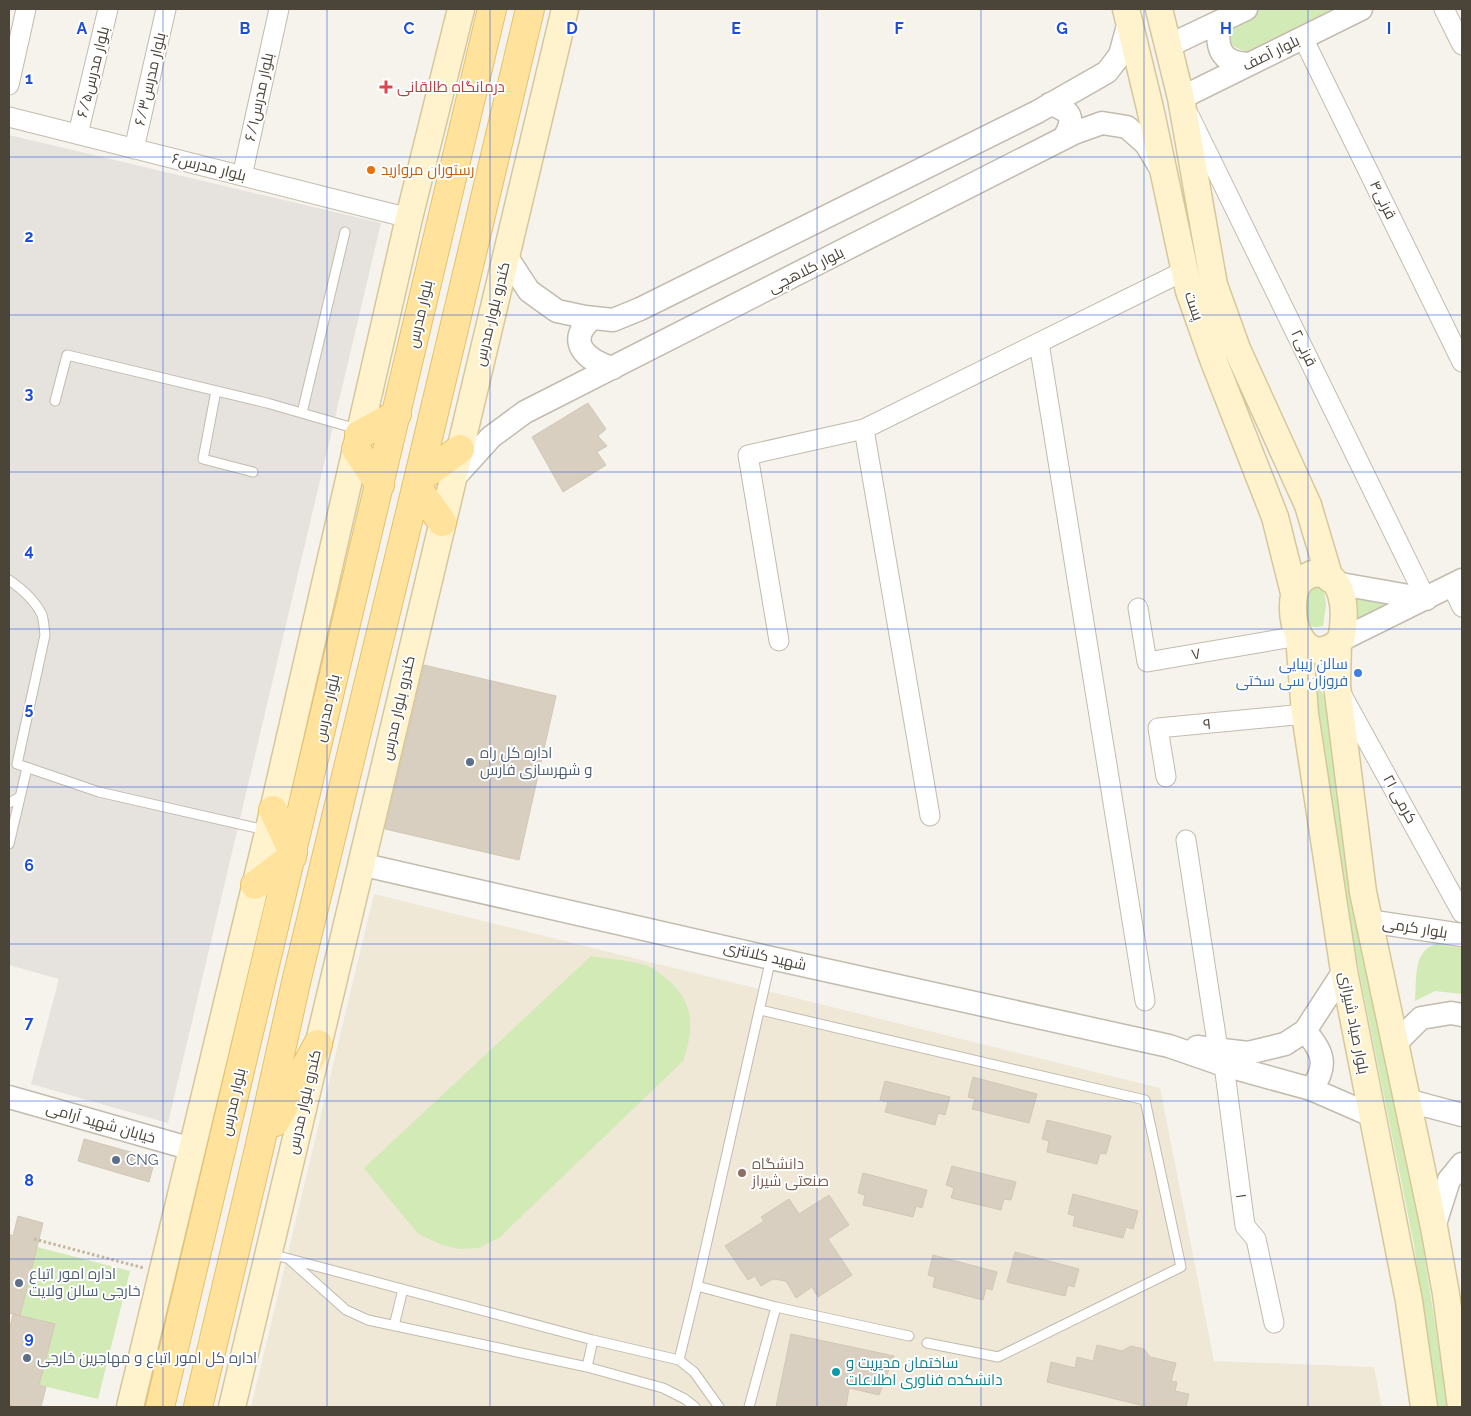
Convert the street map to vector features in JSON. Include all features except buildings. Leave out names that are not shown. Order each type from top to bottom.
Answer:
[{"type":"main road","points":[[130,1407],[255,885],[409,218],[461,9]]},
{"type":"main road","name":"بلوار مدرس","points":[[160,1407],[492,9]]},
{"type":"main road","points":[[198,1407],[260,1149],[297,978],[418,483],[530,9]]},
{"type":"main road","name":"کندرو بلوار مدرس","points":[[232,1407],[278,1256],[318,1044],[566,9]]},
{"type":"main road","name":"پست","points":[[1159,9],[1181,98],[1214,285],[1237,349],[1308,506],[1332,581]]},
{"type":"main road","name":"پست","points":[[1127,16],[1189,291],[1213,360],[1275,517],[1294,593]]},
{"type":"main road","points":[[458,152],[494,159]]},
{"type":"main road","points":[[358,438],[396,414]]},
{"type":"main road","points":[[358,438],[380,485]]},
{"type":"main road","points":[[418,483],[460,450]]},
{"type":"main road","points":[[418,483],[442,522]]},
{"type":"main road","points":[[1275,517],[1283,530],[1293,533],[1301,528],[1308,506]]},
{"type":"main road","points":[[1339,641],[1331,648],[1319,652],[1307,647],[1299,636],[1293,607],[1294,593],[1300,581],[1312,574],[1324,574],[1332,581],[1344,601],[1344,614],[1339,641],[1337,685],[1363,892],[1434,1226],[1462,1407]]},
{"type":"main road","name":"بلوار صیاد شیرازی","points":[[1299,636],[1304,702],[1344,971],[1409,1301],[1424,1407]]},
{"type":"main road","points":[[1304,702],[1308,681],[1317,677],[1327,679],[1337,685]]},
{"type":"main road","points":[[255,885],[292,855],[270,820]]},
{"type":"main road","points":[[260,1149],[318,1044]]},
{"type":"street","points":[[9,85],[13,50],[26,9]]},
{"type":"street","name":"بلوار مدرس۶/۵","points":[[78,134],[108,9]]},
{"type":"street","name":"بلوار مدرس۶/۳","points":[[134,149],[166,9]]},
{"type":"street","points":[[1168,46],[1246,9]]},
{"type":"street","name":"بلوار آصف","points":[[1181,98],[1361,9]]},
{"type":"street","points":[[1444,9],[1462,45]]},
{"type":"street","name":"بلوار مدرس۶/۱","points":[[242,176],[277,14]]},
{"type":"street","points":[[506,256],[528,291],[557,311],[613,320],[640,309],[1050,104],[1106,72],[1120,55],[1127,16]]},
{"type":"street","points":[[1220,22],[1217,36],[1222,53],[1234,63],[1248,64]]},
{"type":"street","name":"قرنی۴","points":[[1303,38],[1462,362]]},
{"type":"street","name":"قرنی۲","points":[[1181,98],[1426,599]]},
{"type":"street","points":[[1050,104],[1065,110],[1071,118],[1071,126],[1064,138]]},
{"type":"street","name":"بلوار مدرس۶","points":[[9,117],[409,218]]},
{"type":"street","name":"بلوار کلاهچی","points":[[452,480],[491,436],[525,412],[1064,138],[1102,123],[1127,127],[1146,144],[1163,172]]},
{"type":"street","points":[[779,641],[748,455],[864,429],[1184,272]]},
{"type":"street","points":[[593,318],[584,325],[579,335],[581,347],[600,365],[613,368]]},
{"type":"street","points":[[1039,343],[1145,1001]]},
{"type":"street","points":[[864,429],[930,816]]},
{"type":"street","points":[[1332,581],[1426,599]]},
{"type":"street","points":[[1339,641],[1457,583],[1462,607]]},
{"type":"street","name":"۷","points":[[1138,608],[1147,662],[1299,636]]},
{"type":"street","name":"کرمی ۲۱","points":[[1337,685],[1462,913]]},
{"type":"street","name":"۹","points":[[1166,777],[1158,728],[1304,702]]},
{"type":"street","name":"۱","points":[[1186,840],[1221,1057],[1245,1226],[1256,1239],[1274,1323]]},
{"type":"street","name":"شهید کلانتری","points":[[360,864],[771,958],[1221,1057]]},
{"type":"street","name":"بلوار کرمی","points":[[1368,921],[1462,935]]},
{"type":"street","points":[[1221,1057],[1248,1053],[1284,1044],[1305,1031],[1344,971]]},
{"type":"street","points":[[1394,1045],[1421,1018],[1451,1014],[1462,1015]]},
{"type":"street","points":[[1305,1031],[1316,1043],[1323,1059],[1320,1077],[1311,1089]]},
{"type":"street","points":[[1221,1057],[1311,1089],[1373,1116]]},
{"type":"street","name":"خیابان شهید آرامی","points":[[9,1097],[192,1148]]},
{"type":"street","points":[[1406,1100],[1462,1114]]},
{"type":"street","points":[[1434,1226],[1449,1180],[1462,1164]]},
{"type":"lane","points":[[302,413],[345,232]]},
{"type":"lane","points":[[55,401],[67,355],[302,413],[358,438]]},
{"type":"lane","points":[[216,391],[203,459],[253,472]]},
{"type":"lane","points":[[9,580],[32,600],[43,616],[45,635],[17,764],[99,792],[270,820]]},
{"type":"lane","points":[[9,844],[27,768]]},
{"type":"lane","points":[[9,803],[20,797]]},
{"type":"lane","points":[[679,1360],[771,958]]},
{"type":"lane","points":[[760,1010],[1145,1100],[1180,1267],[998,1357],[927,1343]]},
{"type":"lane","points":[[278,1256],[593,1340],[679,1360],[694,1372],[719,1407]]},
{"type":"lane","points":[[278,1256],[346,1310],[368,1320],[587,1367],[663,1388],[685,1399],[695,1407]]},
{"type":"lane","points":[[697,1286],[776,1307],[909,1336]]},
{"type":"lane","points":[[394,1326],[404,1289]]},
{"type":"lane","points":[[750,1407],[776,1307]]},
{"type":"lane","points":[[587,1367],[593,1340]]},
{"type":"path","points":[[34,1239],[132,1265]]},
{"type":"shaded area","points":[[9,135],[381,223],[168,1123],[31,1084],[59,979],[9,965]]},
{"type":"shaded area","name":"دانشگاه صنعتی شیراز","points":[[374,894],[1160,1088],[1214,1361],[1374,1367],[1382,1407],[251,1407]]},
{"type":"green space","points":[[1260,9],[1340,9],[1250,54],[1233,46],[1227,37],[1231,24]]},
{"type":"green space","points":[[1305,582],[1324,587],[1326,606],[1323,626],[1314,627],[1306,624]]},
{"type":"green space","points":[[1352,595],[1410,603],[1352,623]]},
{"type":"green space","points":[[1317,683],[1324,696],[1353,886],[1412,1176],[1448,1407],[1437,1407],[1414,1245],[1325,801],[1309,684]]},
{"type":"green space","points":[[1437,944],[1462,948],[1462,994],[1435,991],[1415,1001],[1416,975],[1420,959],[1423,952]]},
{"type":"green space","points":[[591,956],[645,965],[660,973],[677,989],[688,1008],[690,1018],[689,1038],[683,1061],[499,1238],[478,1248],[460,1249],[442,1245],[418,1234],[364,1168]]},
{"type":"green space","points":[[37,1247],[130,1271],[98,1399],[39,1385],[55,1325],[20,1316]]},
{"type":"place","name":"درمانگاه طالقانی","points":[[386,87]]},
{"type":"place","name":"رستوران مروارید","points":[[371,170]]},
{"type":"place","name":"سالن زیبایی فروزان سی سختی","points":[[1358,673]]},
{"type":"place","name":"اداره کل راه و شهرسازی فارس","points":[[470,762]]},
{"type":"place","name":"CNG","points":[[116,1160]]},
{"type":"place","name":"دانشگاه صنعتی شیراز","points":[[742,1173]]},
{"type":"place","name":"اداره امور اتباع خارجی سالن ولایت","points":[[19,1283]]},
{"type":"place","name":"اداره کل امور اتباع و مهاجرین خارجی","points":[[27,1358]]},
{"type":"place","name":"ساختمان مدیریت و دانشکده فناوری اطلاعات","points":[[836,1372]]}]
